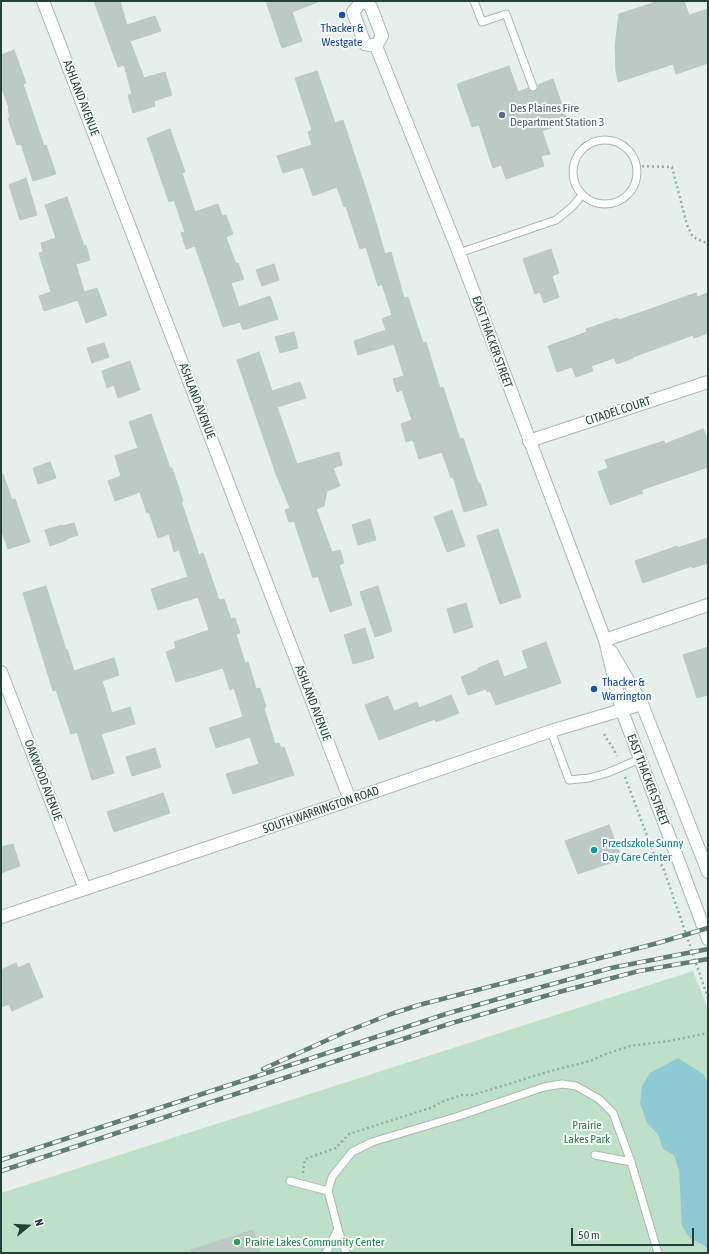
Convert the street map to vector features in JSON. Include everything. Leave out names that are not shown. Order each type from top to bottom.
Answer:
[{"type":"street","name":"ASHLAND AVENUE","points":[[43,1],[350,800]]},
{"type":"street","points":[[363,1],[371,7],[382,36],[376,46],[365,44],[353,12],[363,1]]},
{"type":"street","name":"EAST THACKER STREET","points":[[376,46],[459,253],[528,441],[605,640],[622,710],[708,939]]},
{"type":"street","name":"CITADEL COURT","points":[[528,441],[708,382]]},
{"type":"street","points":[[605,640],[708,605]]},
{"type":"street","name":"EAST THACKER STREET","points":[[605,640],[642,704],[708,872]]},
{"type":"street","name":"OAKWOOD AVENUE","points":[[1,672],[85,889]]},
{"type":"street","name":"SOUTH WARRINGTON ROAD","points":[[1,917],[551,731],[642,704]]},
{"type":"lane","points":[[474,1],[482,22],[506,14],[533,88]]},
{"type":"lane","points":[[606,140],[617,142],[626,148],[633,156],[636,166],[637,177],[634,186],[628,194],[620,200],[610,204],[600,204],[591,201],[582,195],[576,186],[573,175],[574,164],[578,155],[586,146],[595,142],[606,140]]},
{"type":"lane","points":[[459,253],[556,220],[572,207],[582,195]]},
{"type":"lane","points":[[551,731],[569,780],[589,778],[607,773],[640,759]]},
{"type":"lane","points":[[346,1253],[328,1191],[332,1176],[352,1152],[372,1142],[459,1116],[544,1087],[562,1084],[576,1086],[599,1099],[613,1113],[631,1162],[658,1253]]},
{"type":"lane","points":[[596,1155],[631,1162]]},
{"type":"lane","points":[[290,1181],[328,1191]]},
{"type":"lane","points":[[326,1253],[338,1229]]},
{"type":"path","points":[[636,166],[672,167],[687,226],[693,236],[708,243]]},
{"type":"path","points":[[604,734],[614,748],[655,857],[663,867],[708,998]]},
{"type":"path","points":[[547,1072],[590,1061],[630,1046],[670,1042],[708,1033]]},
{"type":"green space","name":"Prairie Lakes Park","points":[[693,971],[708,1009],[708,1253],[1,1253],[1,1193]]},
{"type":"water","points":[[678,1058],[703,1074],[708,1082],[708,1250],[705,1246],[690,1238],[682,1226],[679,1171],[674,1155],[663,1149],[658,1134],[647,1123],[640,1103],[642,1086],[650,1073]]},
{"type":"building","points":[[94,1],[120,1],[127,25],[155,16],[161,31],[130,41],[144,78],[165,72],[172,95],[154,101],[155,106],[133,113],[128,95],[132,94],[124,65],[118,67]]},
{"type":"building","points":[[266,1],[318,1],[292,12],[302,41],[282,48]]},
{"type":"building","points":[[659,1],[684,1],[689,15],[708,9],[708,63],[676,74],[673,64],[618,82],[615,46],[619,14]]},
{"type":"building","points":[[14,50],[26,83],[23,84],[44,146],[46,145],[56,174],[33,181],[21,144],[17,145],[8,118],[10,118],[9,108],[1,86],[1,55]]},
{"type":"building","name":"Des Plaines Fire Department Station 3","points":[[509,66],[518,92],[528,88],[530,91],[534,92],[538,88],[538,85],[553,79],[568,122],[542,131],[550,154],[541,156],[544,166],[506,179],[501,165],[493,168],[479,125],[472,127],[457,84]]},
{"type":"building","points":[[317,71],[335,123],[343,120],[385,254],[391,252],[404,298],[408,297],[423,343],[426,342],[440,388],[443,387],[460,439],[463,438],[487,505],[464,512],[453,477],[451,478],[442,452],[419,459],[413,440],[406,442],[401,424],[412,420],[402,390],[397,392],[393,379],[404,376],[394,344],[358,355],[354,341],[386,330],[382,319],[392,315],[382,284],[378,286],[366,247],[360,249],[346,206],[344,207],[337,187],[313,196],[303,167],[283,173],[277,156],[312,145],[308,132],[312,130],[295,78]]},
{"type":"building","points":[[170,129],[185,172],[182,173],[195,212],[218,204],[222,216],[226,215],[233,234],[226,237],[236,264],[238,263],[244,279],[231,283],[239,307],[270,296],[278,319],[243,330],[240,322],[223,327],[195,246],[186,249],[181,233],[185,232],[174,200],[169,202],[147,138]]},
{"type":"building","points":[[26,178],[37,215],[20,220],[9,185]]},
{"type":"building","points":[[67,197],[84,246],[86,245],[90,260],[76,264],[84,292],[97,288],[107,315],[86,323],[78,300],[44,311],[39,296],[51,292],[39,253],[43,252],[41,243],[56,238],[45,205]]},
{"type":"building","points":[[551,249],[559,273],[552,276],[559,297],[544,303],[540,292],[535,294],[523,259]]},
{"type":"building","points":[[274,264],[279,280],[262,286],[256,270]]},
{"type":"building","points":[[696,293],[697,297],[708,293],[708,333],[694,338],[693,335],[617,364],[614,358],[591,366],[593,371],[576,377],[572,367],[557,372],[548,346],[587,332],[586,329],[618,318],[619,320]]},
{"type":"building","points":[[294,332],[298,348],[280,353],[275,337]]},
{"type":"building","points":[[104,343],[109,357],[92,363],[87,348]]},
{"type":"building","points":[[259,352],[272,391],[300,382],[306,398],[277,407],[297,464],[339,452],[342,465],[333,468],[340,486],[327,491],[324,506],[316,509],[332,552],[340,550],[344,563],[339,565],[352,605],[330,612],[318,576],[313,578],[294,521],[289,522],[285,510],[290,508],[276,474],[237,360]]},
{"type":"building","points":[[130,361],[140,390],[118,398],[114,385],[107,388],[102,371]]},
{"type":"building","points":[[151,414],[170,468],[172,468],[199,555],[203,553],[219,600],[224,599],[231,619],[235,618],[240,633],[236,634],[245,663],[248,662],[256,689],[260,688],[266,707],[264,708],[275,744],[279,743],[281,748],[284,747],[294,775],[233,794],[226,774],[259,764],[250,737],[216,748],[209,728],[243,717],[234,688],[230,690],[223,668],[176,682],[166,652],[176,648],[174,642],[209,630],[198,597],[158,610],[151,589],[188,577],[179,550],[174,552],[169,534],[158,538],[140,492],[115,501],[108,481],[121,476],[115,456],[138,448],[129,422]]},
{"type":"building","points":[[703,429],[708,440],[708,467],[641,490],[643,493],[610,505],[598,472],[608,468],[605,460],[664,441],[665,444]]},
{"type":"building","points":[[50,462],[56,478],[38,484],[33,468]]},
{"type":"building","points":[[1,474],[3,474],[12,500],[15,499],[30,542],[8,549],[1,529]]},
{"type":"building","points":[[452,510],[465,546],[447,552],[434,517]]},
{"type":"building","points":[[370,519],[376,540],[358,545],[352,525]]},
{"type":"building","points":[[74,523],[78,535],[50,546],[45,530]]},
{"type":"building","points":[[498,529],[521,597],[500,604],[477,536]]},
{"type":"building","points":[[708,538],[708,563],[692,568],[692,566],[643,583],[635,561],[677,546],[677,548]]},
{"type":"building","points":[[46,586],[74,671],[114,658],[119,675],[102,681],[112,713],[130,707],[135,724],[101,734],[114,773],[92,780],[77,732],[71,734],[56,690],[53,691],[23,593]]},
{"type":"building","points":[[378,586],[392,631],[375,637],[360,592]]},
{"type":"building","points":[[466,603],[473,627],[454,633],[447,609]]},
{"type":"building","points":[[365,628],[374,658],[353,664],[344,635]]},
{"type":"building","points":[[546,642],[561,683],[496,705],[490,691],[487,692],[486,689],[468,695],[461,677],[498,660],[504,677],[528,668],[522,651]]},
{"type":"building","points":[[708,647],[708,695],[697,698],[683,655]]},
{"type":"building","points":[[451,695],[459,713],[436,722],[435,719],[379,740],[365,705],[388,696],[394,711],[417,702],[419,708]]},
{"type":"building","points":[[155,748],[161,767],[132,776],[126,757]]},
{"type":"building","points":[[163,793],[170,813],[114,832],[107,812]]},
{"type":"building","name":"Przedszkole Sunny Day Care Center","points":[[609,825],[622,859],[578,874],[565,841]]},
{"type":"building","points":[[13,844],[20,866],[1,873],[1,847]]},
{"type":"building","points":[[16,963],[18,968],[29,963],[43,997],[12,1011],[9,1004],[1,1007],[1,970]]},
{"type":"building","name":"Prairie Lakes Community Center","points":[[253,1230],[260,1253],[192,1253],[191,1250]]},
{"type":"railway","points":[[263,1069],[343,1033],[391,1014],[419,1005],[658,943],[708,928]]},
{"type":"railway","points":[[1,1160],[449,1013],[611,968],[708,949]]},
{"type":"railway","points":[[1,1171],[452,1023],[559,992],[639,971],[708,959]]},
{"type":"place","name":"Thacker & Westgate","points":[[342,15]]},
{"type":"place","name":"Des Plaines Fire Department Station 3","points":[[502,115]]},
{"type":"place","name":"Thacker & Warrington","points":[[594,689]]},
{"type":"place","name":"Przedszkole Sunny Day Care Center","points":[[594,850]]},
{"type":"place","name":"Prairie Lakes Community Center","points":[[237,1242]]}]
